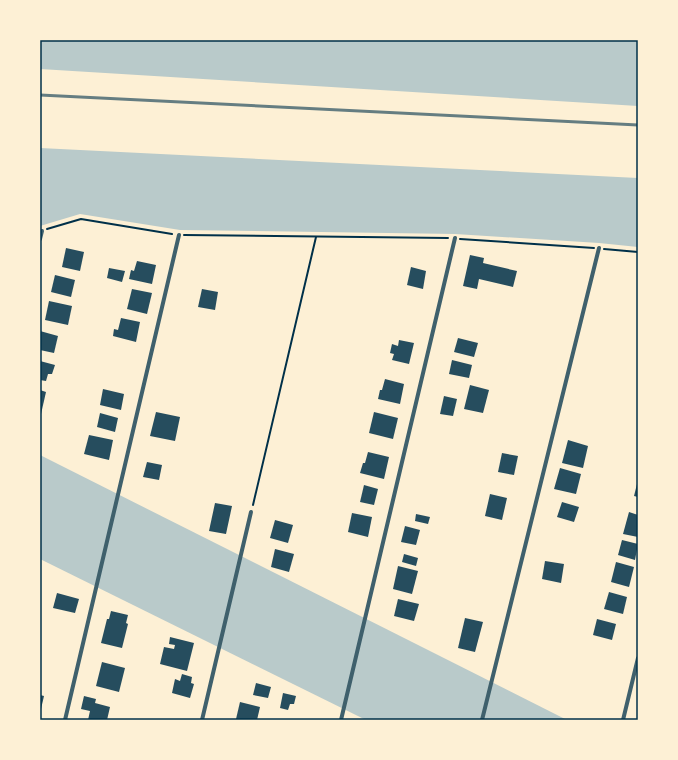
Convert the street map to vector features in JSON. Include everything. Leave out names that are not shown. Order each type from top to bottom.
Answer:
[{"type":"street","points":[[40,239],[42,231]]},
{"type":"street","points":[[65,720],[179,235]]},
{"type":"street","points":[[341,720],[455,238]]},
{"type":"street","points":[[482,720],[599,248]]},
{"type":"street","points":[[202,720],[251,512]]},
{"type":"street","points":[[623,720],[638,658]]},
{"type":"path","points":[[42,231],[81,219],[179,235],[455,238],[638,252]]},
{"type":"path","points":[[251,512],[316,236]]},
{"type":"shaded area","points":[[40,40],[638,40],[638,106],[40,69]]},
{"type":"shaded area","points":[[40,148],[638,178],[638,247],[599,243],[455,234],[180,230],[80,214],[40,226]]},
{"type":"shaded area","points":[[40,455],[567,720],[366,720],[40,559]]},
{"type":"building","points":[[66,248],[84,252],[80,271],[62,267]]},
{"type":"building","points":[[470,255],[484,258],[483,263],[517,271],[513,287],[479,279],[477,289],[463,286]]},
{"type":"building","points":[[137,261],[156,265],[152,284],[129,279],[131,270],[134,271]]},
{"type":"building","points":[[411,267],[426,271],[423,289],[407,285]]},
{"type":"building","points":[[109,268],[125,271],[122,282],[107,278]]},
{"type":"building","points":[[55,275],[75,280],[71,297],[51,292]]},
{"type":"building","points":[[132,289],[152,293],[147,314],[127,309]]},
{"type":"building","points":[[202,289],[218,292],[215,310],[198,307]]},
{"type":"building","points":[[49,301],[72,306],[68,325],[45,320]]},
{"type":"building","points":[[121,318],[140,322],[136,342],[113,336],[114,329],[118,330]]},
{"type":"building","points":[[40,331],[58,336],[54,353],[40,350]]},
{"type":"building","points":[[458,338],[478,343],[474,357],[454,352]]},
{"type":"building","points":[[399,340],[414,343],[409,364],[392,360],[394,354],[390,353],[392,344],[398,346]]},
{"type":"building","points":[[452,360],[472,365],[469,378],[449,374]]},
{"type":"building","points":[[40,361],[55,365],[52,374],[48,374],[46,381],[40,380]]},
{"type":"building","points":[[385,379],[404,384],[400,404],[378,399]]},
{"type":"building","points":[[470,385],[489,390],[483,413],[464,409]]},
{"type":"building","points":[[103,389],[124,394],[121,410],[100,405]]},
{"type":"building","points":[[40,390],[46,392],[41,414],[40,414]]},
{"type":"building","points":[[444,396],[457,399],[453,416],[440,414]]},
{"type":"building","points":[[156,412],[180,417],[175,441],[150,436]]},
{"type":"building","points":[[374,412],[398,418],[393,439],[369,433]]},
{"type":"building","points":[[100,413],[118,418],[115,432],[97,427]]},
{"type":"building","points":[[89,435],[113,440],[109,460],[84,454]]},
{"type":"building","points":[[568,440],[588,446],[583,468],[562,463]]},
{"type":"building","points":[[368,452],[389,457],[384,479],[360,473]]},
{"type":"building","points":[[502,453],[518,456],[514,475],[498,472]]},
{"type":"building","points":[[147,462],[162,465],[159,480],[143,477]]},
{"type":"building","points":[[560,468],[581,474],[576,494],[554,489]]},
{"type":"building","points":[[638,484],[638,497],[634,496]]},
{"type":"building","points":[[364,485],[378,489],[374,505],[360,502]]},
{"type":"building","points":[[490,494],[507,498],[502,520],[485,516]]},
{"type":"building","points":[[562,502],[579,507],[574,522],[557,517]]},
{"type":"building","points":[[215,503],[232,506],[226,534],[209,531]]},
{"type":"building","points":[[629,512],[638,515],[638,537],[623,534]]},
{"type":"building","points":[[352,513],[372,517],[368,537],[348,532]]},
{"type":"building","points":[[416,514],[430,517],[428,524],[415,521]]},
{"type":"building","points":[[275,520],[293,525],[288,543],[270,538]]},
{"type":"building","points":[[405,526],[420,530],[416,545],[401,542]]},
{"type":"building","points":[[622,540],[638,544],[635,560],[618,555]]},
{"type":"building","points":[[275,549],[294,554],[289,572],[271,567]]},
{"type":"building","points":[[404,554],[418,558],[416,566],[402,562]]},
{"type":"building","points":[[545,561],[564,564],[561,583],[542,579]]},
{"type":"building","points":[[616,562],[634,567],[629,587],[611,582]]},
{"type":"building","points":[[398,566],[418,571],[412,594],[393,589]]},
{"type":"building","points":[[609,592],[627,597],[623,614],[604,609]]},
{"type":"building","points":[[57,593],[79,599],[75,613],[53,608]]},
{"type":"building","points":[[398,599],[419,604],[414,621],[394,616]]},
{"type":"building","points":[[111,611],[128,615],[126,623],[128,624],[122,648],[101,643],[107,619],[109,619]]},
{"type":"building","points":[[465,618],[483,622],[475,652],[458,648]]},
{"type":"building","points":[[597,619],[616,624],[612,640],[593,635]]},
{"type":"building","points":[[170,637],[194,643],[187,671],[160,664],[164,647],[174,649],[175,645],[169,644]]},
{"type":"building","points":[[102,662],[125,668],[119,692],[96,686]]},
{"type":"building","points":[[182,674],[192,677],[191,683],[194,684],[190,698],[172,693],[175,679],[180,681]]},
{"type":"building","points":[[256,683],[271,687],[268,698],[253,695]]},
{"type":"building","points":[[283,693],[296,696],[294,704],[290,704],[288,710],[280,708]]},
{"type":"building","points":[[40,695],[44,696],[41,709],[40,709]]},
{"type":"building","points":[[84,696],[96,699],[95,703],[110,707],[107,720],[88,720],[90,711],[81,709]]},
{"type":"building","points":[[240,702],[260,707],[257,720],[236,719]]},
{"type":"railway","points":[[40,95],[638,125]]}]
